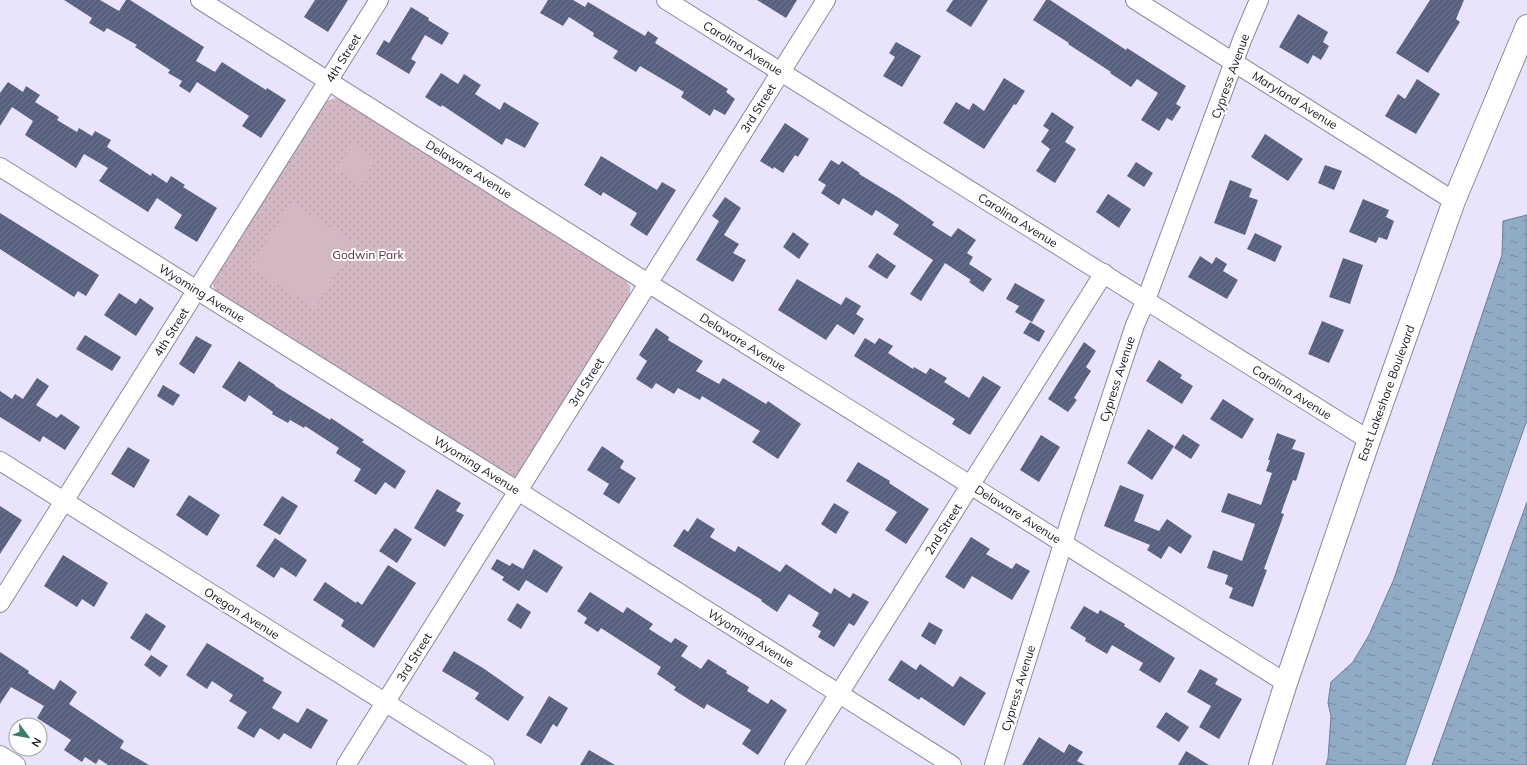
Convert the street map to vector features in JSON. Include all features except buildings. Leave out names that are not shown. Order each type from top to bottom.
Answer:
[{"type":"street","name":"Delaware Avenue","points":[[200,0],[1286,683]]},
{"type":"street","name":"4th Street","points":[[0,603],[380,0]]},
{"type":"street","name":"Carolina Avenue","points":[[666,0],[1369,440]]},
{"type":"street","name":"3rd Street","points":[[346,765],[826,0]]},
{"type":"street","name":"Maryland Avenue","points":[[1135,0],[1454,201]]},
{"type":"street","name":"Cypress Avenue","points":[[994,765],[1063,543],[1135,325],[1146,300],[1234,62],[1259,0]]},
{"type":"street","name":"East Lakeshore Boulevard","points":[[1260,765],[1286,683],[1369,440],[1454,201],[1527,26]]},
{"type":"street","name":"Wyoming Avenue","points":[[0,166],[952,765]]},
{"type":"street","name":"2nd Street","points":[[794,765],[1104,273]]},
{"type":"street","name":"Oregon Avenue","points":[[0,461],[485,765]]},
{"type":"street","points":[[0,755],[16,765]]},
{"type":"green space","name":"Godwin Park","points":[[335,98],[342,100],[623,278],[630,286],[630,297],[519,477],[515,479],[217,295],[212,282],[324,102]]},
{"type":"green space","points":[[353,145],[376,160],[360,184],[336,169]]},
{"type":"green space","points":[[291,203],[355,242],[315,307],[250,268]]},
{"type":"water","points":[[1527,215],[1527,420],[1405,765],[1326,765],[1328,758],[1331,716],[1328,703],[1331,682],[1353,662],[1369,635],[1394,579],[1502,255],[1503,221]]},
{"type":"water","points":[[1527,502],[1527,765],[1432,765]]}]
